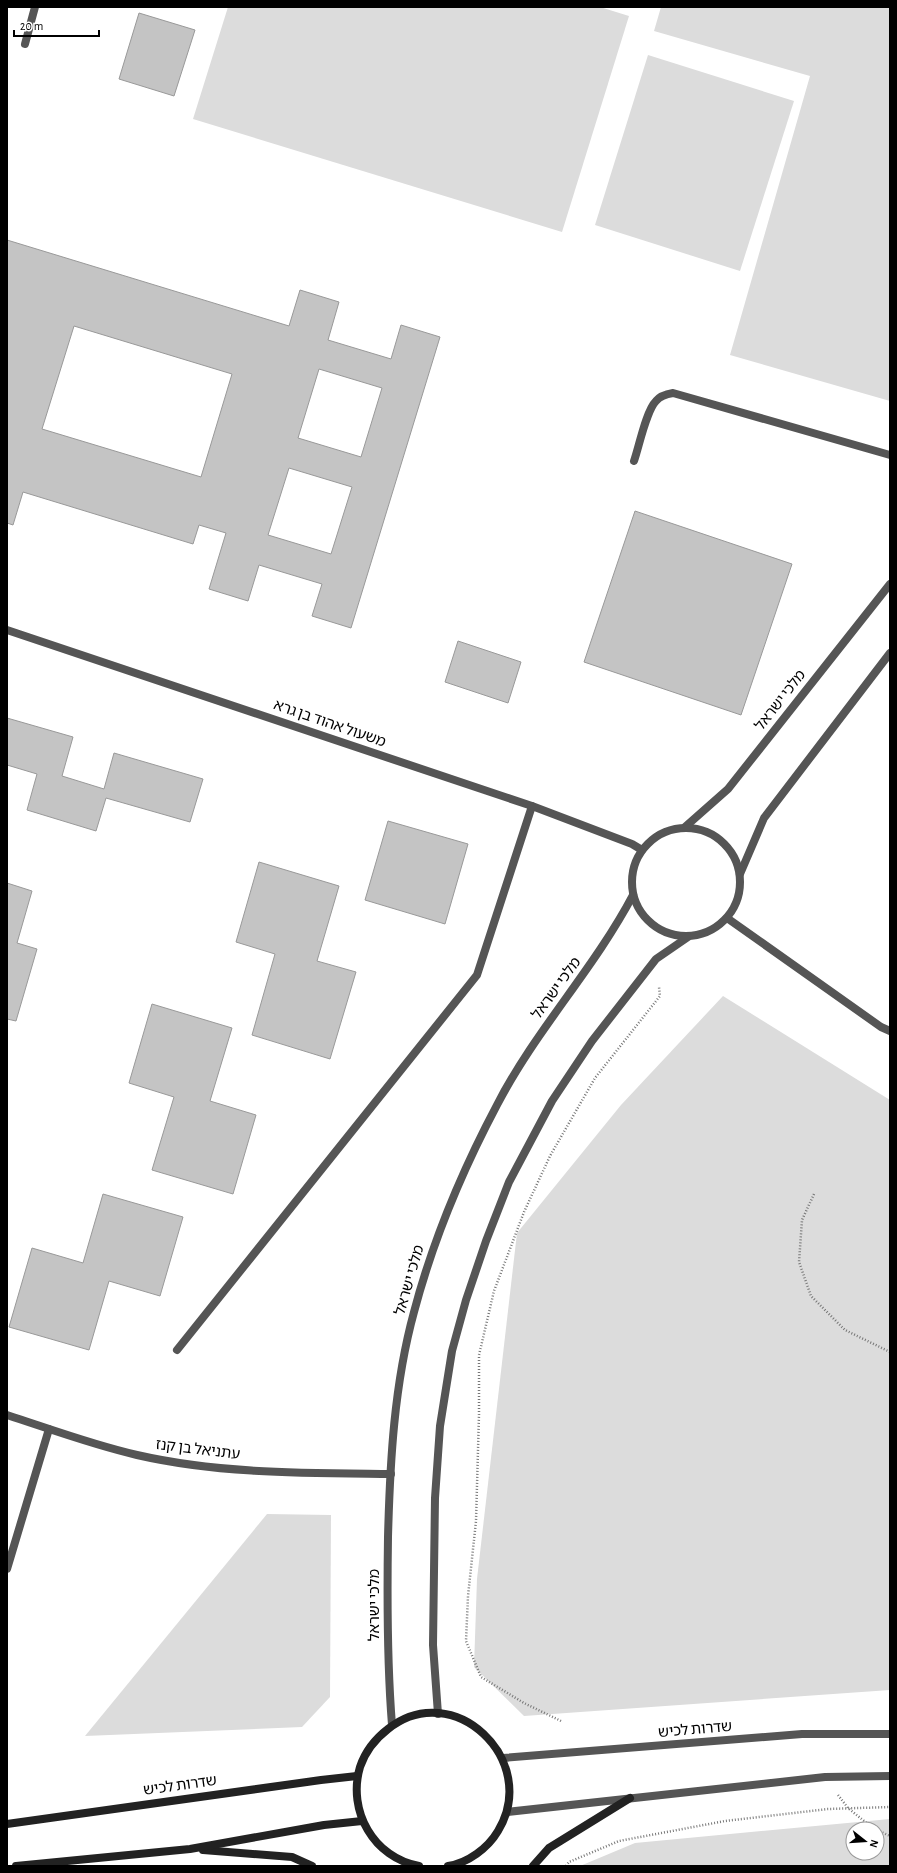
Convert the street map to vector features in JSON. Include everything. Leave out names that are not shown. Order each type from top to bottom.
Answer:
[{"type":"main road","points":[[414,1866],[387,1852],[369,1833],[362,1821],[356,1792],[357,1776],[362,1761],[370,1747],[380,1735],[392,1725],[414,1716],[438,1714],[452,1716],[477,1727],[487,1735],[503,1758],[509,1779],[509,1801],[507,1812],[502,1824],[491,1841],[464,1863],[448,1866]]},
{"type":"main road","name":"שדרות לכיש","points":[[7,1824],[275,1786],[357,1776]]},
{"type":"main road","points":[[533,1866],[549,1848],[630,1798]]},
{"type":"main road","points":[[16,1866],[190,1849],[324,1825],[362,1821]]},
{"type":"main road","points":[[190,1849],[292,1857],[312,1866]]},
{"type":"street","points":[[25,44],[35,7]]},
{"type":"street","points":[[634,461],[650,409],[656,401],[665,395],[673,393],[890,455]]},
{"type":"street","name":"מלכי ישראל","points":[[685,827],[728,789],[890,584]]},
{"type":"street","name":"משעול אהוד בן גרא","points":[[7,630],[532,806],[625,841],[642,850]]},
{"type":"street","points":[[740,874],[736,859],[727,846],[715,835],[700,829],[685,827],[669,830],[654,838],[642,850],[635,863],[631,879],[633,895],[640,912],[653,926],[670,934],[688,937],[702,934],[716,928],[727,918],[735,905],[738,895],[740,874],[764,818],[890,653]]},
{"type":"street","points":[[177,1350],[477,975],[532,806]]},
{"type":"street","name":"מלכי ישראל","points":[[392,1725],[388,1675],[387,1610],[393,1436],[401,1376],[414,1313],[434,1244],[464,1172],[498,1103],[537,1038],[618,925],[633,895]]},
{"type":"street","points":[[727,918],[881,1027],[890,1031]]},
{"type":"street","points":[[438,1714],[433,1645],[435,1498],[440,1426],[452,1351],[466,1300],[486,1241],[510,1182],[552,1101],[592,1041],[656,959],[688,937]]},
{"type":"street","name":"עתניאל בן קנז","points":[[7,1415],[77,1439],[138,1455],[206,1466],[288,1472],[391,1474]]},
{"type":"street","points":[[7,1569],[49,1429]]},
{"type":"street","name":"שדרות לכיש","points":[[503,1758],[802,1734],[890,1734]]},
{"type":"street","points":[[507,1812],[825,1777],[890,1776]]},
{"type":"path","points":[[561,1721],[524,1703],[481,1677],[466,1641],[468,1596],[476,1521],[479,1355],[494,1291],[524,1212],[550,1156],[595,1078],[660,996],[656,959]]},
{"type":"path","points":[[814,1194],[802,1220],[798,1262],[811,1296],[845,1330],[890,1352]]},
{"type":"path","points":[[825,1777],[848,1808],[865,1821]]},
{"type":"path","points":[[566,1866],[569,1862],[619,1841],[725,1821],[828,1808],[890,1807]]},
{"type":"shaded area","points":[[228,7],[600,7],[629,16],[562,232],[193,119]]},
{"type":"shaded area","points":[[661,7],[890,7],[890,401],[730,355],[810,76],[654,31]]},
{"type":"shaded area","points":[[648,55],[794,101],[740,271],[595,225]]},
{"type":"shaded area","points":[[723,996],[890,1100],[890,1690],[524,1716],[474,1667],[477,1579],[517,1233],[621,1105]]},
{"type":"shaded area","points":[[267,1514],[331,1515],[330,1697],[302,1727],[85,1736]]},
{"type":"shaded area","points":[[890,1819],[890,1866],[580,1866],[635,1843],[845,1823],[845,1861],[885,1861],[885,1821],[869,1821]]},
{"type":"building","points":[[139,13],[195,30],[174,96],[119,79]]},
{"type":"building","points":[[7,240],[289,326],[300,290],[339,302],[328,340],[391,359],[401,325],[440,337],[351,628],[312,616],[322,584],[259,565],[248,601],[209,589],[226,533],[199,525],[193,544],[23,492],[13,525],[7,523]],"holes":[[[74,326],[232,374],[201,477],[42,429]],[[319,369],[382,388],[361,457],[298,438]],[[289,468],[352,487],[331,554],[268,535]]]},
{"type":"building","points":[[635,511],[792,564],[741,715],[584,662]]},
{"type":"building","points":[[458,641],[521,662],[508,703],[445,682]]},
{"type":"building","points":[[7,718],[73,737],[62,776],[104,789],[114,753],[203,779],[190,822],[106,798],[96,831],[27,810],[37,774],[7,765]]},
{"type":"building","points":[[388,821],[468,844],[445,924],[365,900]]},
{"type":"building","points":[[259,862],[339,886],[317,961],[356,972],[330,1059],[252,1035],[275,954],[236,942]]},
{"type":"building","points":[[7,883],[32,891],[17,943],[37,949],[16,1021],[7,1019]]},
{"type":"building","points":[[152,1004],[232,1028],[210,1101],[256,1115],[233,1194],[152,1170],[174,1097],[129,1083]]},
{"type":"building","points":[[103,1194],[183,1217],[160,1296],[109,1281],[89,1350],[9,1327],[32,1248],[83,1263]]}]
